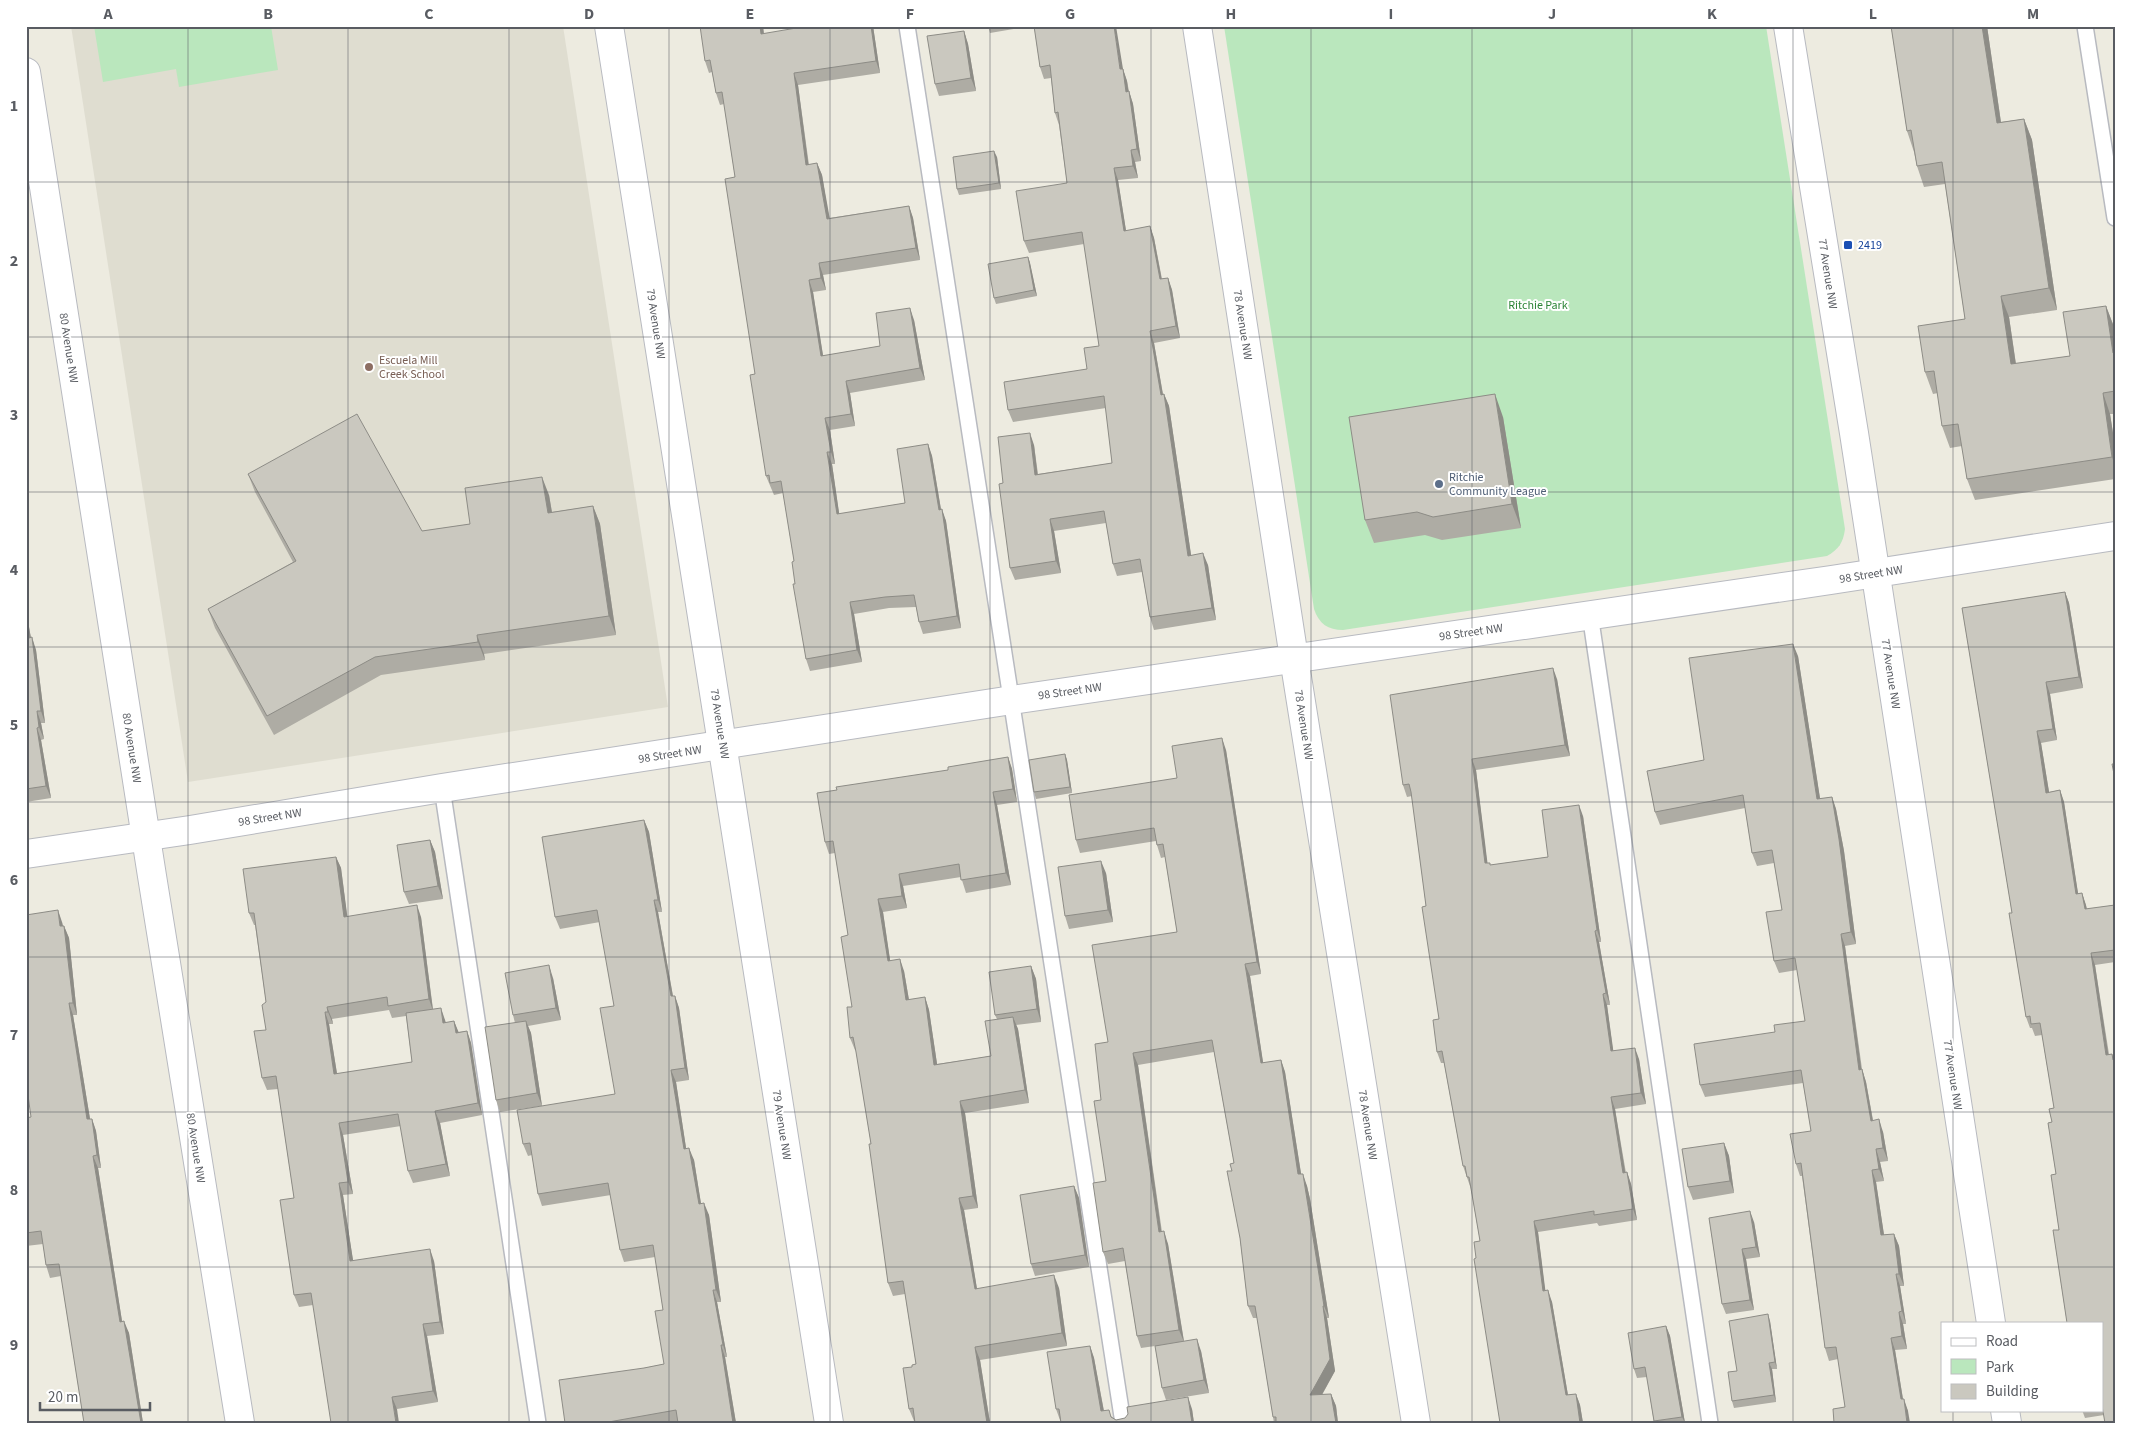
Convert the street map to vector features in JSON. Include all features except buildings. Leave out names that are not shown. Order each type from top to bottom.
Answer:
[{"type":"street","name":"79 Avenue NW","points":[[610,26],[829,1423]]},
{"type":"street","name":"78 Avenue NW","points":[[1197,26],[1294,658],[1416,1423]]},
{"type":"street","name":"77 Avenue NW","points":[[1788,26],[1991,1322]]},
{"type":"street","name":"80 Avenue NW","points":[[26,72],[240,1423]]},
{"type":"street","name":"98 Street NW","points":[[26,854],[146,837],[442,788],[1012,700],[2115,536]]},
{"type":"lane","points":[[907,26],[1123,1423]]},
{"type":"lane","points":[[2084,26],[2115,218]]},
{"type":"lane","points":[[1590,614],[1710,1423]]},
{"type":"lane","points":[[442,788],[538,1423]]},
{"type":"shaded area","name":"Escuela Mill Creek School","points":[[71,26],[563,26],[668,707],[188,782]]},
{"type":"green space","points":[[94,26],[271,26],[278,70],[179,87],[176,69],[103,82]]},
{"type":"green space","name":"Ritchie Park","points":[[1224,26],[1766,26],[1845,529],[1842,542],[1835,551],[1827,556],[1343,630],[1333,629],[1321,622],[1314,609]]},
{"type":"place","name":"2419","points":[[1848,245]]},
{"type":"place","name":"Escuela Mill Creek School","points":[[369,367]]},
{"type":"place","name":"Ritchie Community League","points":[[1439,484]]}]
